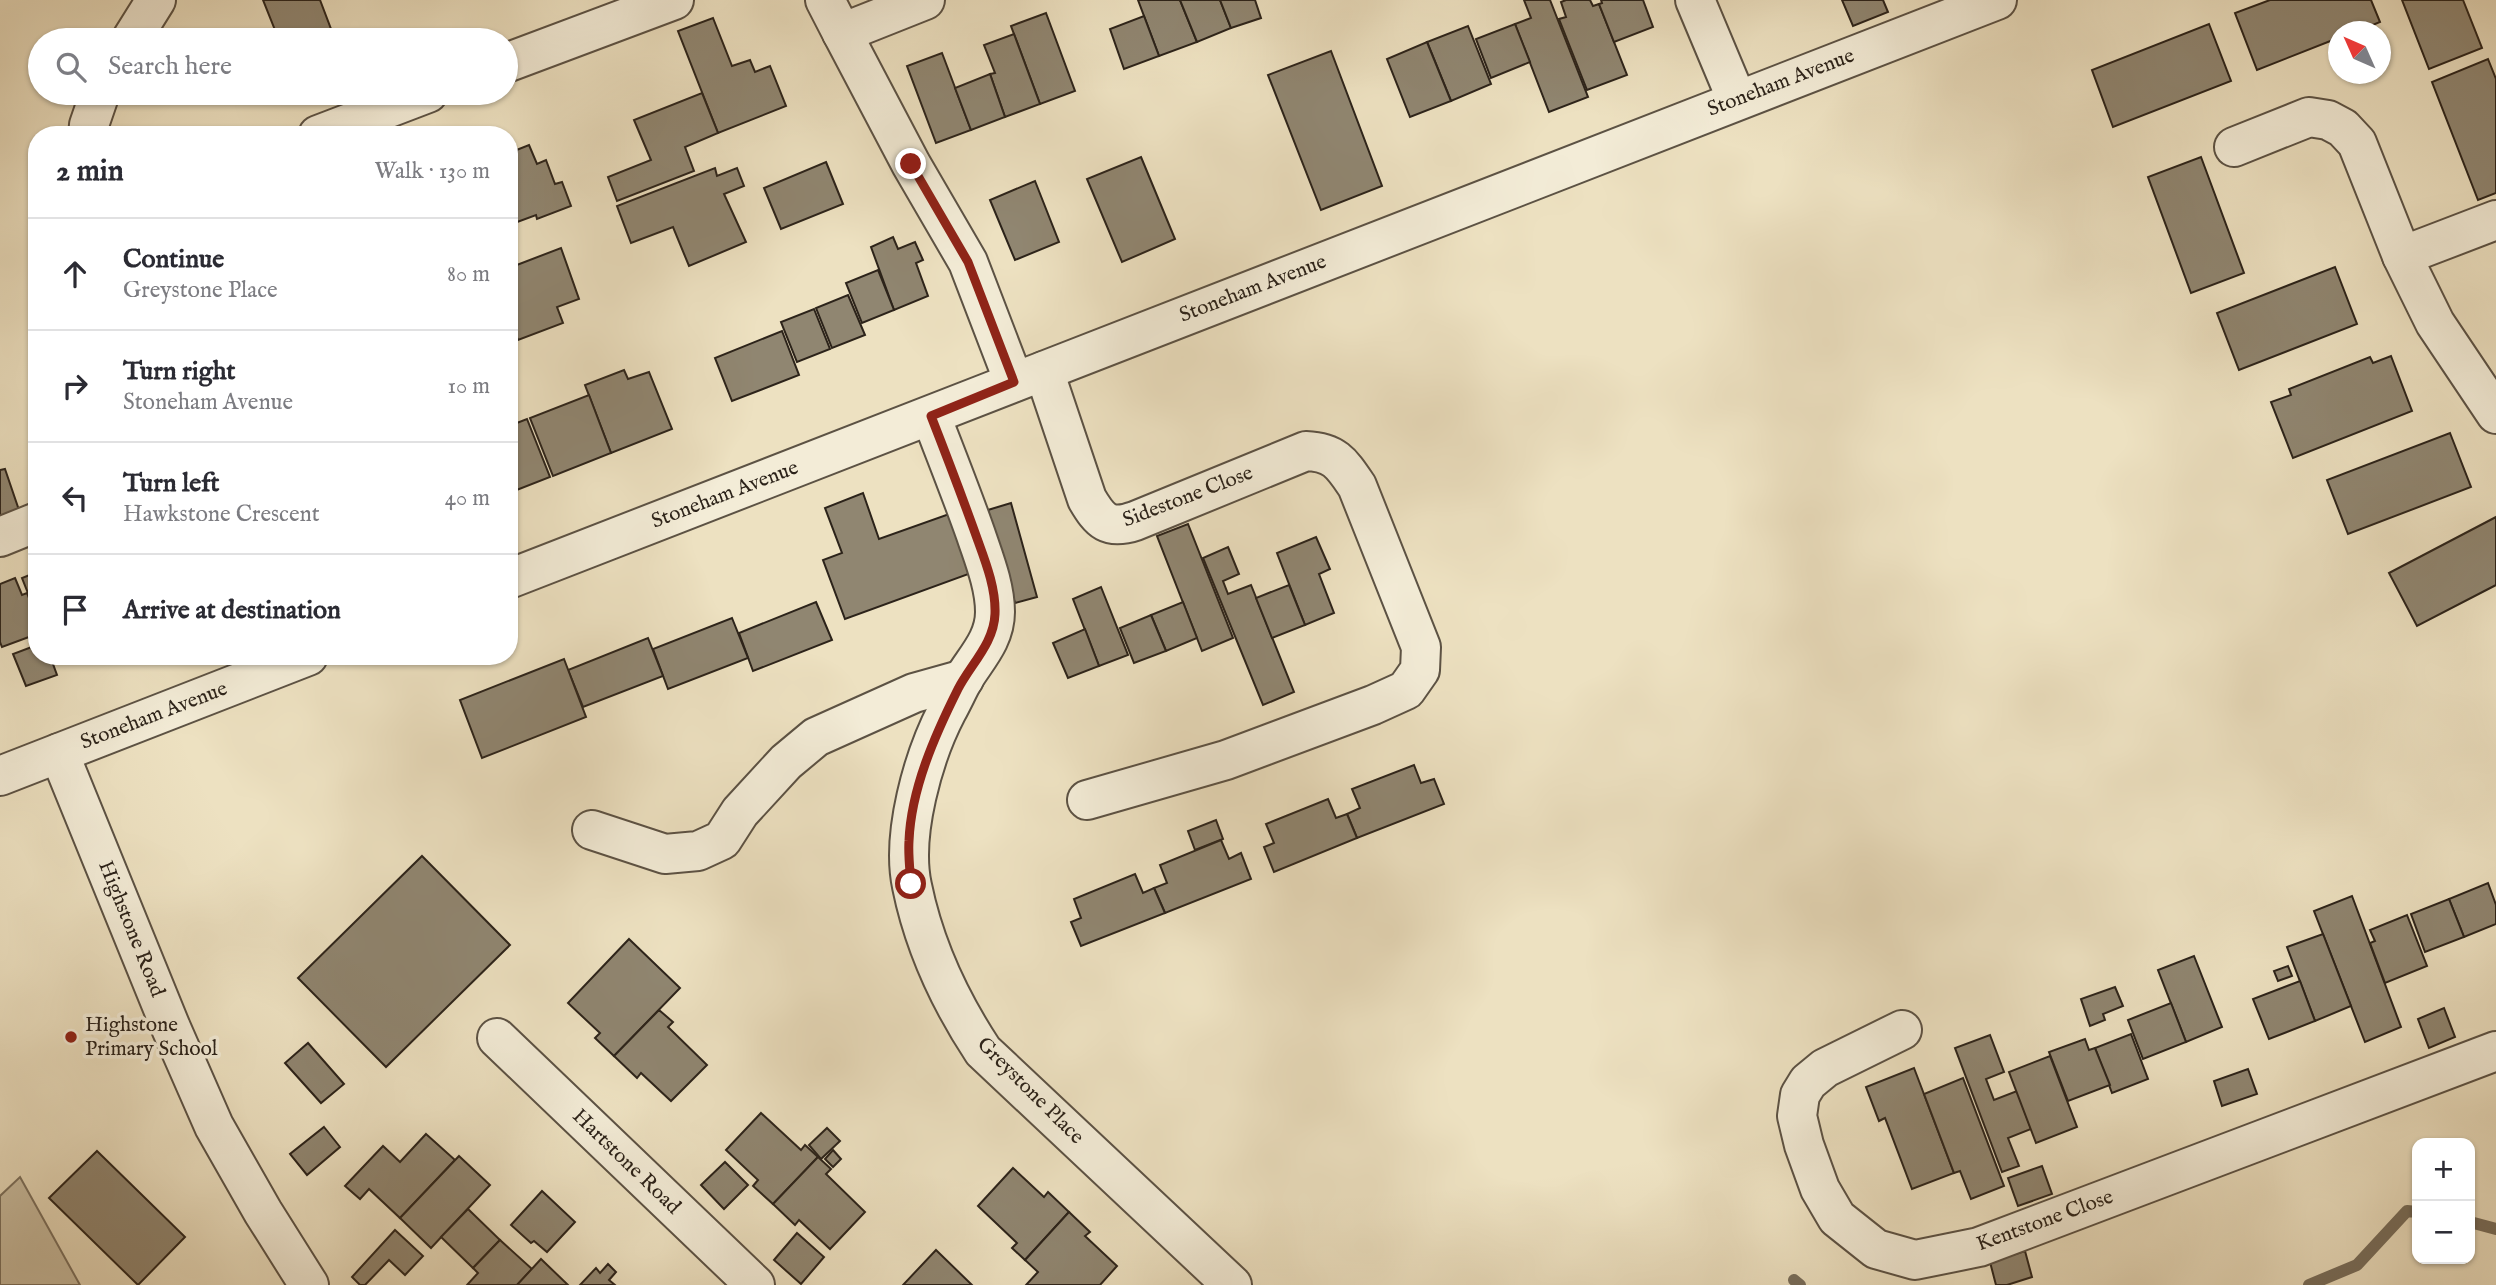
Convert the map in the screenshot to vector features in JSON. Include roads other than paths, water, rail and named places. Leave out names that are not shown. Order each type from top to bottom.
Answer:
[{"type":"street","points":[[138,28],[156,0]]},
{"type":"street","points":[[518,58],[674,0]]},
{"type":"street","points":[[833,17],[925,0]]},
{"type":"street","points":[[1695,0],[1737,100]]},
{"type":"street","name":"Stoneham Avenue","points":[[518,576],[1997,0]]},
{"type":"street","name":"Sidestone Close","points":[[833,17],[1029,376],[1096,515],[1109,525],[1122,526],[1306,451],[1330,454],[1344,466],[1357,486],[1421,647],[1420,670],[1406,690],[1226,760],[1087,800]]},
{"type":"street","points":[[89,126],[96,105]]},
{"type":"street","points":[[342,126],[397,105]]},
{"type":"street","points":[[2234,147],[2309,117],[2328,120],[2343,128],[2357,144],[2402,256],[2435,323],[2496,414]]},
{"type":"street","points":[[2402,256],[2496,220]]},
{"type":"street","name":"Greystone Place","points":[[931,416],[967,509],[994,594],[995,613],[993,632],[942,721],[917,790],[909,841],[911,884],[925,934],[960,1016],[983,1051],[1232,1285]]},
{"type":"street","points":[[0,537],[28,526]]},
{"type":"street","name":"Stoneham Avenue","points":[[0,776],[281,665]]},
{"type":"street","points":[[592,830],[665,854],[698,851],[722,840],[740,812],[786,762],[816,737],[914,693],[964,679]]},
{"type":"street","name":"Highstone Road","points":[[59,753],[214,1126],[262,1212],[309,1285]]},
{"type":"street","name":"Kentstone Close","points":[[1902,1030],[1825,1068],[1808,1082],[1800,1095],[1797,1116],[1820,1189],[1837,1218],[1876,1249],[1915,1260],[1979,1247],[2496,1051]]},
{"type":"street","name":"Hartstone Road","points":[[496,1038],[755,1285]]},
{"type":"waterway","points":[[2309,1285],[2357,1265],[2407,1211],[2412,1212]]},
{"type":"waterway","points":[[2475,1223],[2496,1229]]},
{"type":"waterway","points":[[1794,1280],[1800,1285]]},
{"type":"place","name":"Highstone Primary School","points":[[71,1037]]}]
